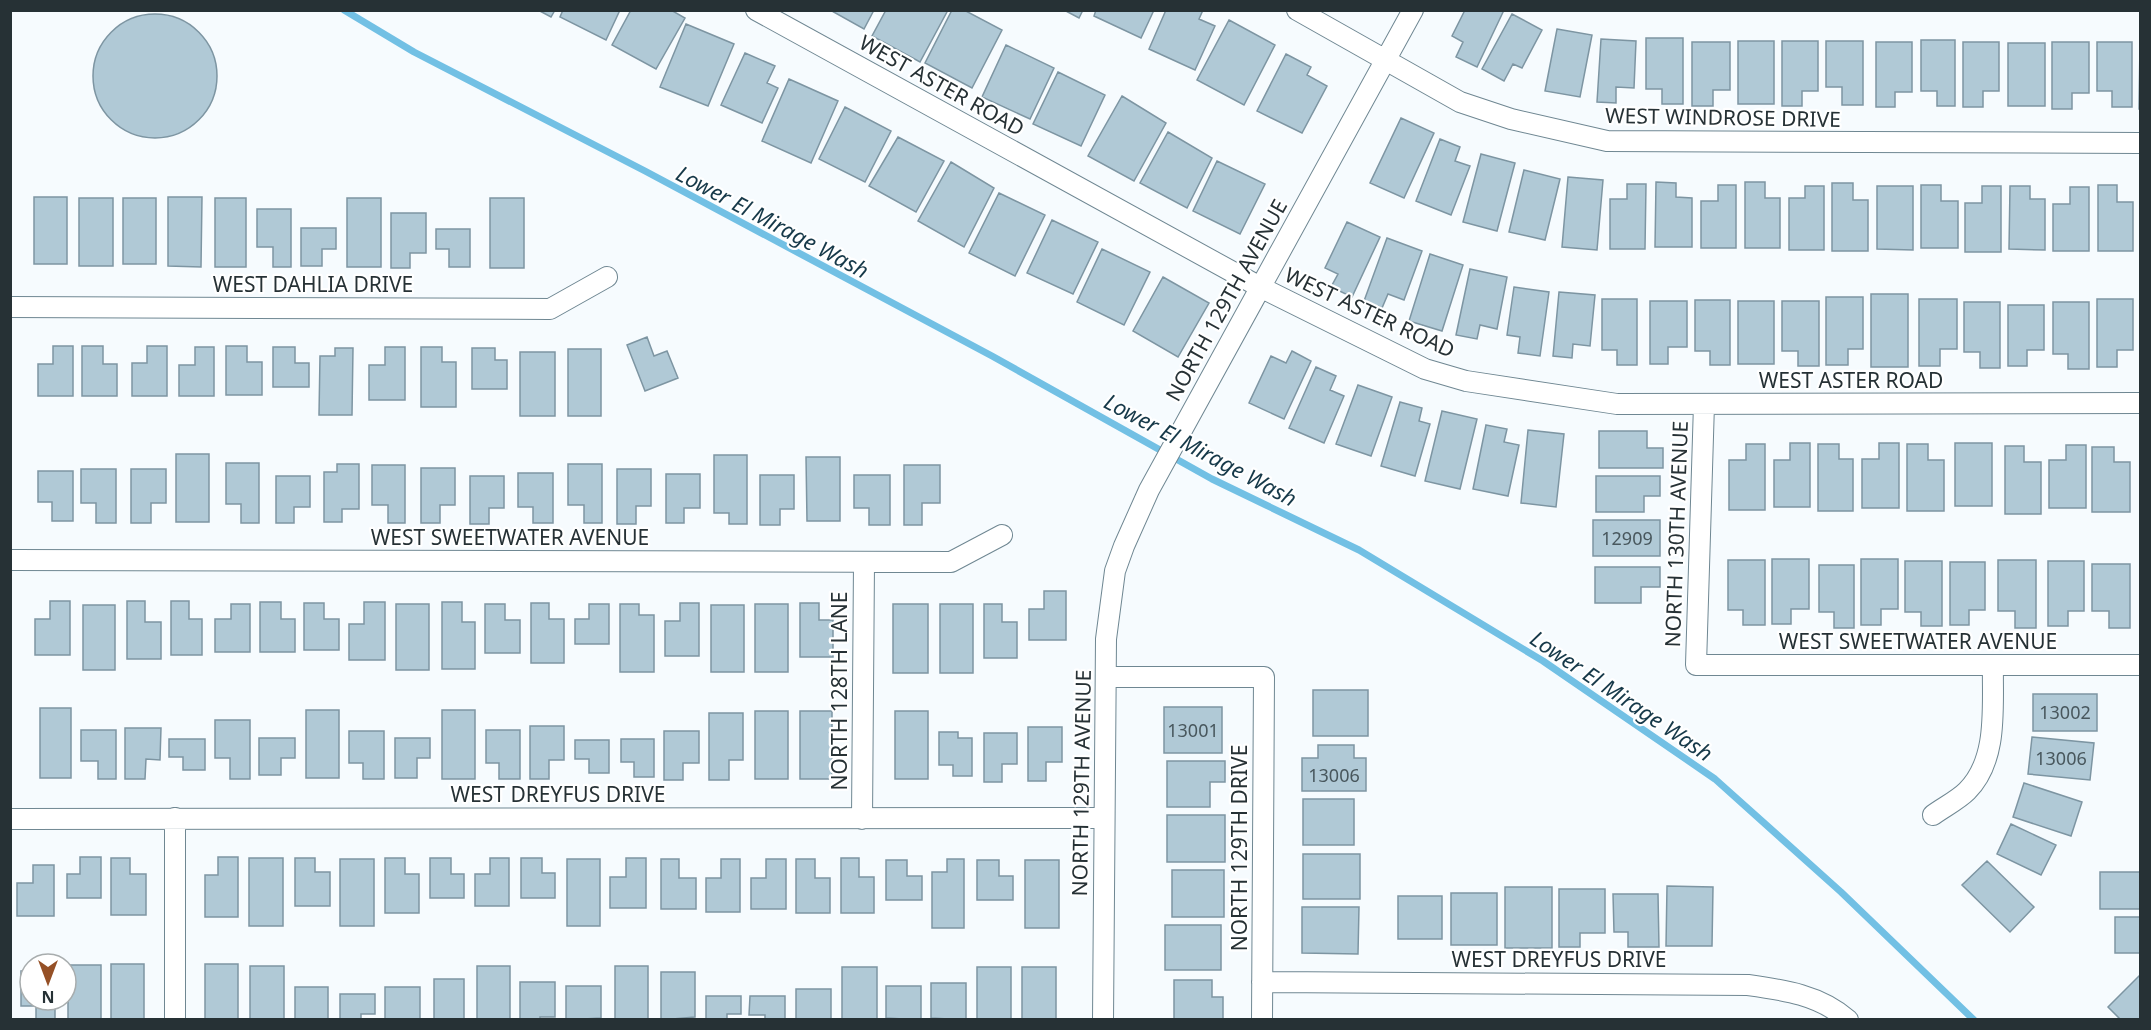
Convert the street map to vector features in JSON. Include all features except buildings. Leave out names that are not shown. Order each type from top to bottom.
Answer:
[{"type":"street","name":"WEST ASTER ROAD","points":[[756,10],[1260,287],[1425,369],[1466,381],[1617,404],[2140,403]]},
{"type":"street","name":"WEST WINDROSE DRIVE","points":[[1297,10],[1460,102],[1511,119],[1607,141],[2140,143]]},
{"type":"street","name":"NORTH 129TH AVENUE","points":[[1103,1020],[1106,639],[1115,571],[1149,490],[1413,10]]},
{"type":"street","name":"WEST DAHLIA DRIVE","points":[[10,307],[550,309],[607,277]]},
{"type":"street","name":"NORTH 130TH AVENUE","points":[[1696,665],[1704,404]]},
{"type":"street","name":"WEST SWEETWATER AVENUE","points":[[10,560],[951,562],[1002,535]]},
{"type":"street","name":"NORTH 128TH LANE","points":[[862,819],[864,563]]},
{"type":"street","name":"WEST SWEETWATER AVENUE","points":[[1696,665],[2140,665]]},
{"type":"street","points":[[1933,815],[1968,790],[1984,766],[1992,731],[1993,665]]},
{"type":"street","name":"NORTH 129TH DRIVE","points":[[1106,677],[1264,676],[1262,1020]]},
{"type":"street","points":[[175,818],[175,1020]]},
{"type":"street","name":"WEST DREYFUS DRIVE","points":[[10,819],[1104,818]]},
{"type":"street","name":"WEST DREYFUS DRIVE","points":[[1262,982],[1748,985],[1782,990],[1812,998],[1838,1011],[1848,1020]]},
{"type":"waterway","name":"Lower El Mirage Wash","points":[[344,10],[414,52],[645,171],[992,356],[1212,479],[1359,550],[1543,661],[1715,779],[1841,892],[1974,1020]]}]
